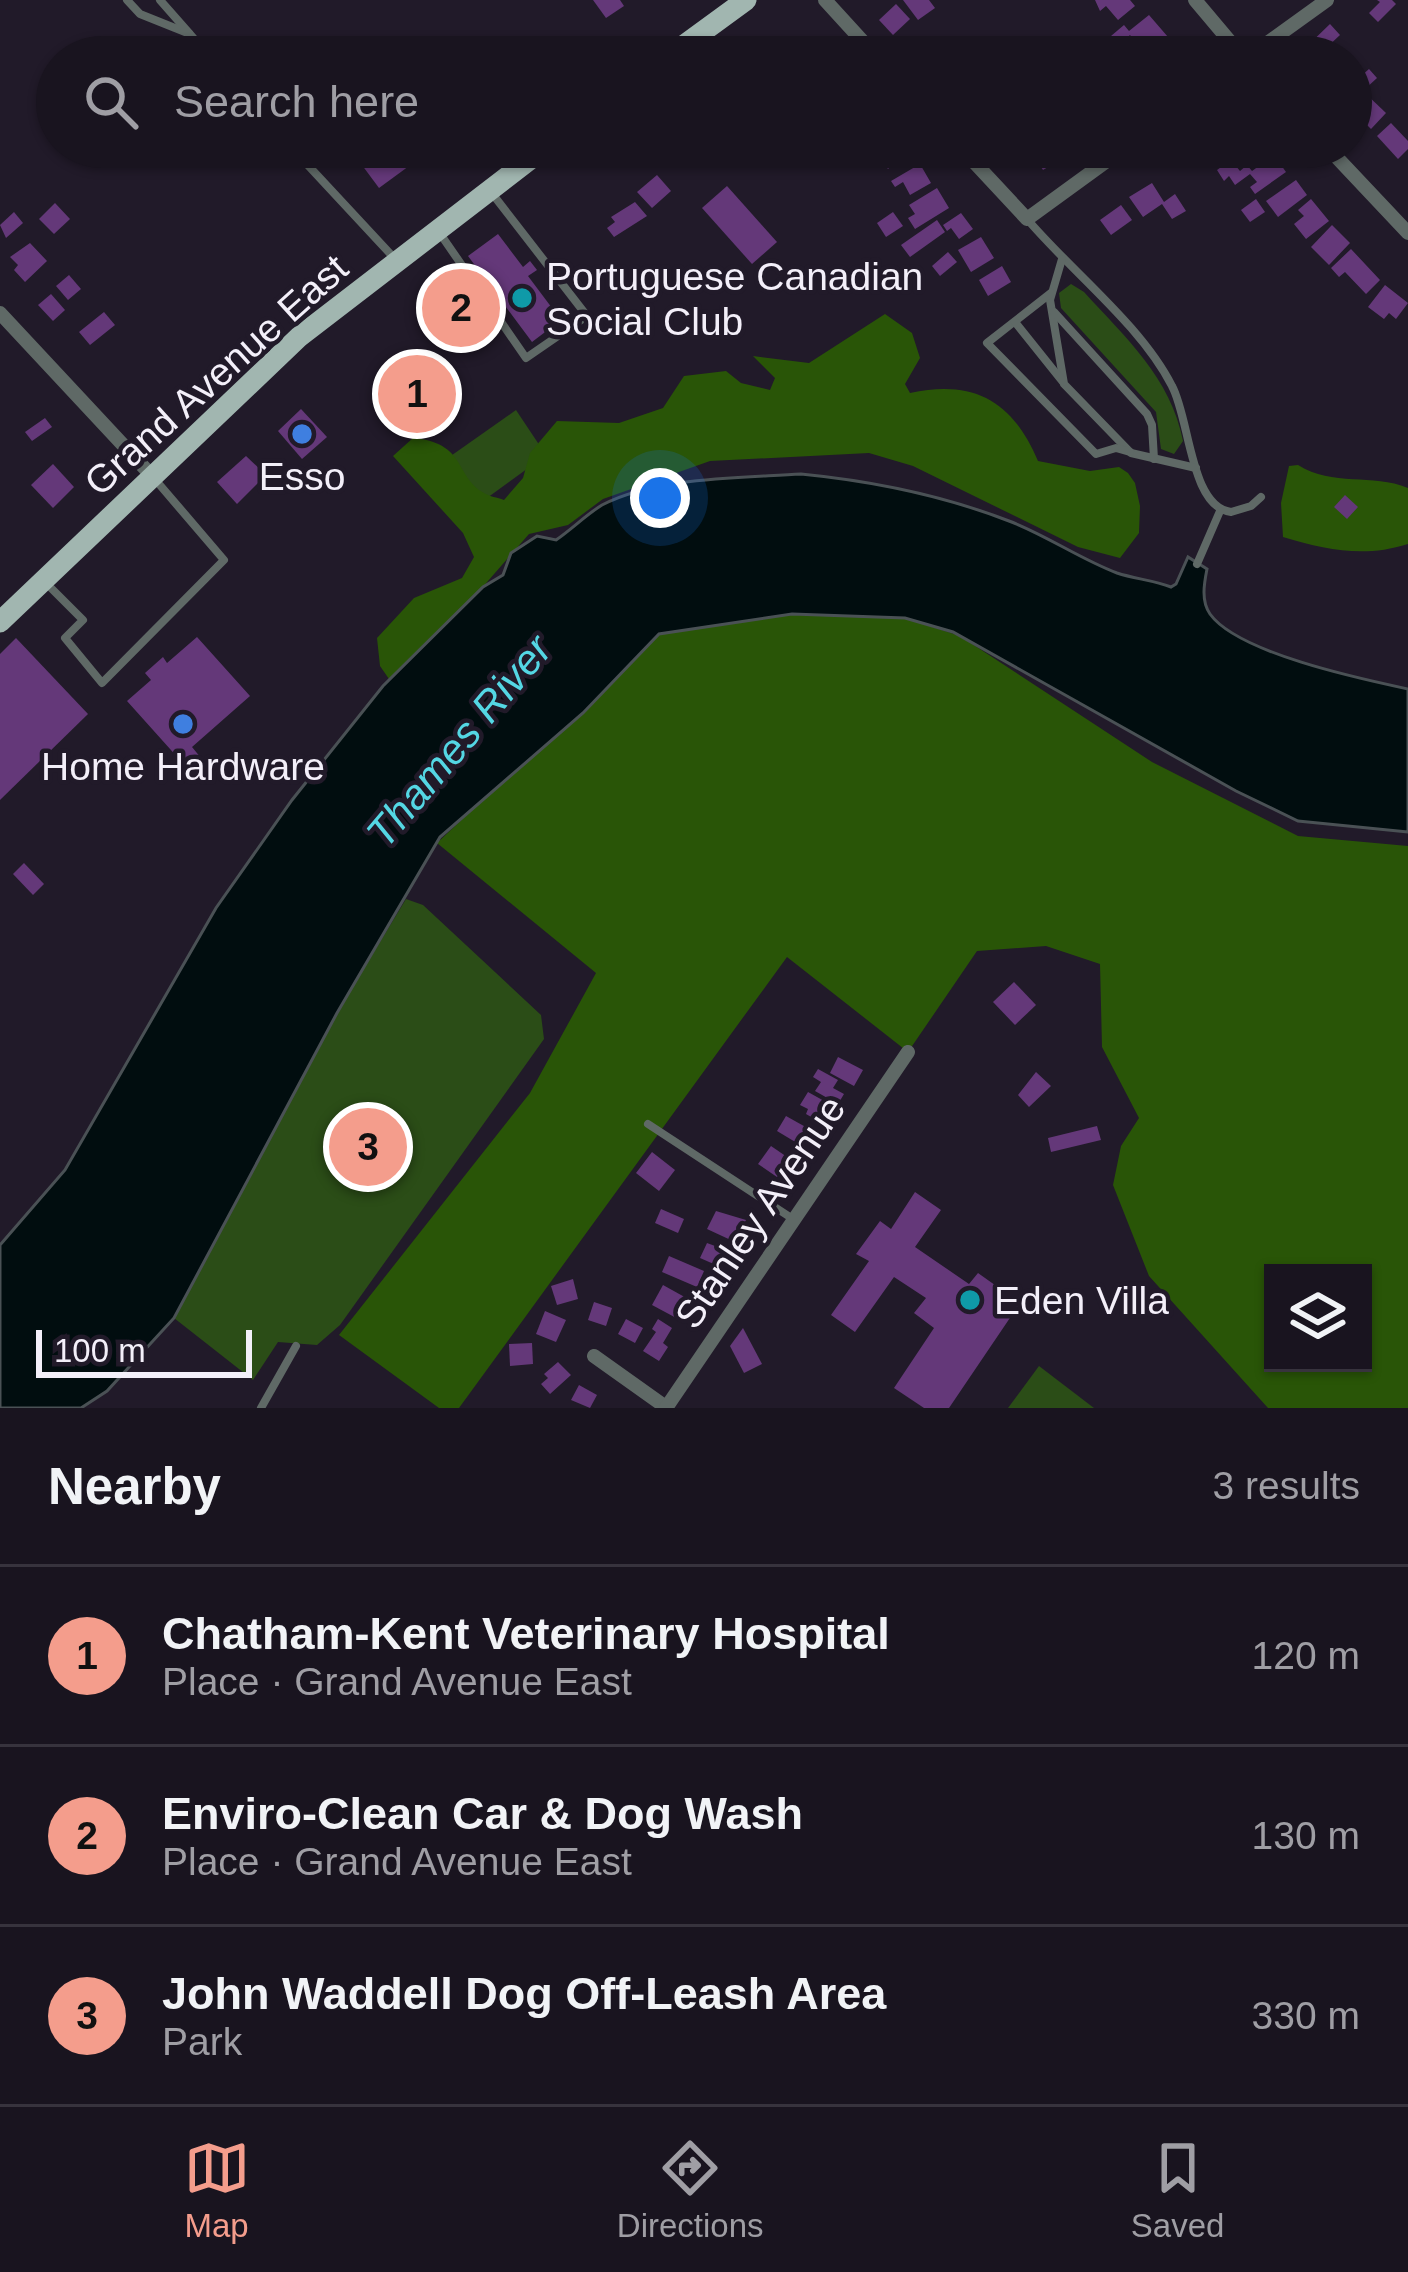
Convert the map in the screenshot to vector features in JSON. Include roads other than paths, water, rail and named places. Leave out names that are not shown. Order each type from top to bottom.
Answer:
[{"type":"main road","points":[[697,36],[746,0]]},
{"type":"main road","name":"Grand Avenue East","points":[[0,622],[299,337],[519,168]]},
{"type":"street","points":[[825,0],[858,36]]},
{"type":"street","points":[[1195,0],[1227,36]]},
{"type":"street","points":[[1275,36],[1327,0]]},
{"type":"street","points":[[980,168],[1027,219],[1097,168]]},
{"type":"street","points":[[1347,168],[1408,233]]},
{"type":"street","points":[[0,313],[152,476]]},
{"type":"street","name":"Stanley Avenue","points":[[667,1408],[908,1052]]},
{"type":"street","points":[[594,1356],[667,1408]]},
{"type":"lane","points":[[127,0],[140,14],[190,34]]},
{"type":"lane","points":[[160,0],[190,34]]},
{"type":"lane","points":[[311,168],[397,261]]},
{"type":"lane","points":[[438,231],[526,358],[587,316],[490,190]]},
{"type":"lane","points":[[1027,219],[1166,374],[1183,410],[1206,497],[1220,511],[1241,510],[1261,497]]},
{"type":"lane","points":[[1062,258],[1051,308],[1064,384]]},
{"type":"lane","points":[[1052,292],[987,343],[1096,454],[1116,448],[1196,468]]},
{"type":"lane","points":[[1051,308],[1147,414],[1154,459]]},
{"type":"lane","points":[[1015,322],[1064,384],[1131,453]]},
{"type":"lane","points":[[44,581],[83,620],[64,638],[102,683],[224,560],[152,476]]},
{"type":"lane","points":[[1197,564],[1220,511]]},
{"type":"lane","points":[[648,1124],[794,1219]]},
{"type":"lane","points":[[261,1408],[296,1346]]},
{"type":"water","name":"Thames River","points":[[801,474],[880,485],[958,504],[1023,527],[1117,573],[1171,587],[1188,557],[1207,569],[1205,604],[1210,614],[1246,641],[1302,662],[1408,689],[1408,832],[1298,821],[953,632],[905,618],[792,614],[659,634],[583,713],[440,837],[337,1013],[174,1318],[107,1391],[81,1408],[0,1408],[0,1245],[65,1170],[216,908],[292,800],[383,686],[483,587],[503,575],[511,553],[537,536],[556,540],[602,505],[647,489]]},
{"type":"place","name":"Portuguese Canadian Social Club","points":[[522,298]]},
{"type":"place","name":"Enviro-Clean Car & Dog Wash","points":[[461,308]]},
{"type":"place","name":"Chatham-Kent Veterinary Hospital","points":[[417,394]]},
{"type":"place","name":"Esso","points":[[302,434]]},
{"type":"place","name":"Home Hardware","points":[[183,724]]},
{"type":"place","name":"John Waddell Dog Off-Leash Area","points":[[368,1147]]},
{"type":"place","name":"Eden Villa","points":[[970,1300]]}]
